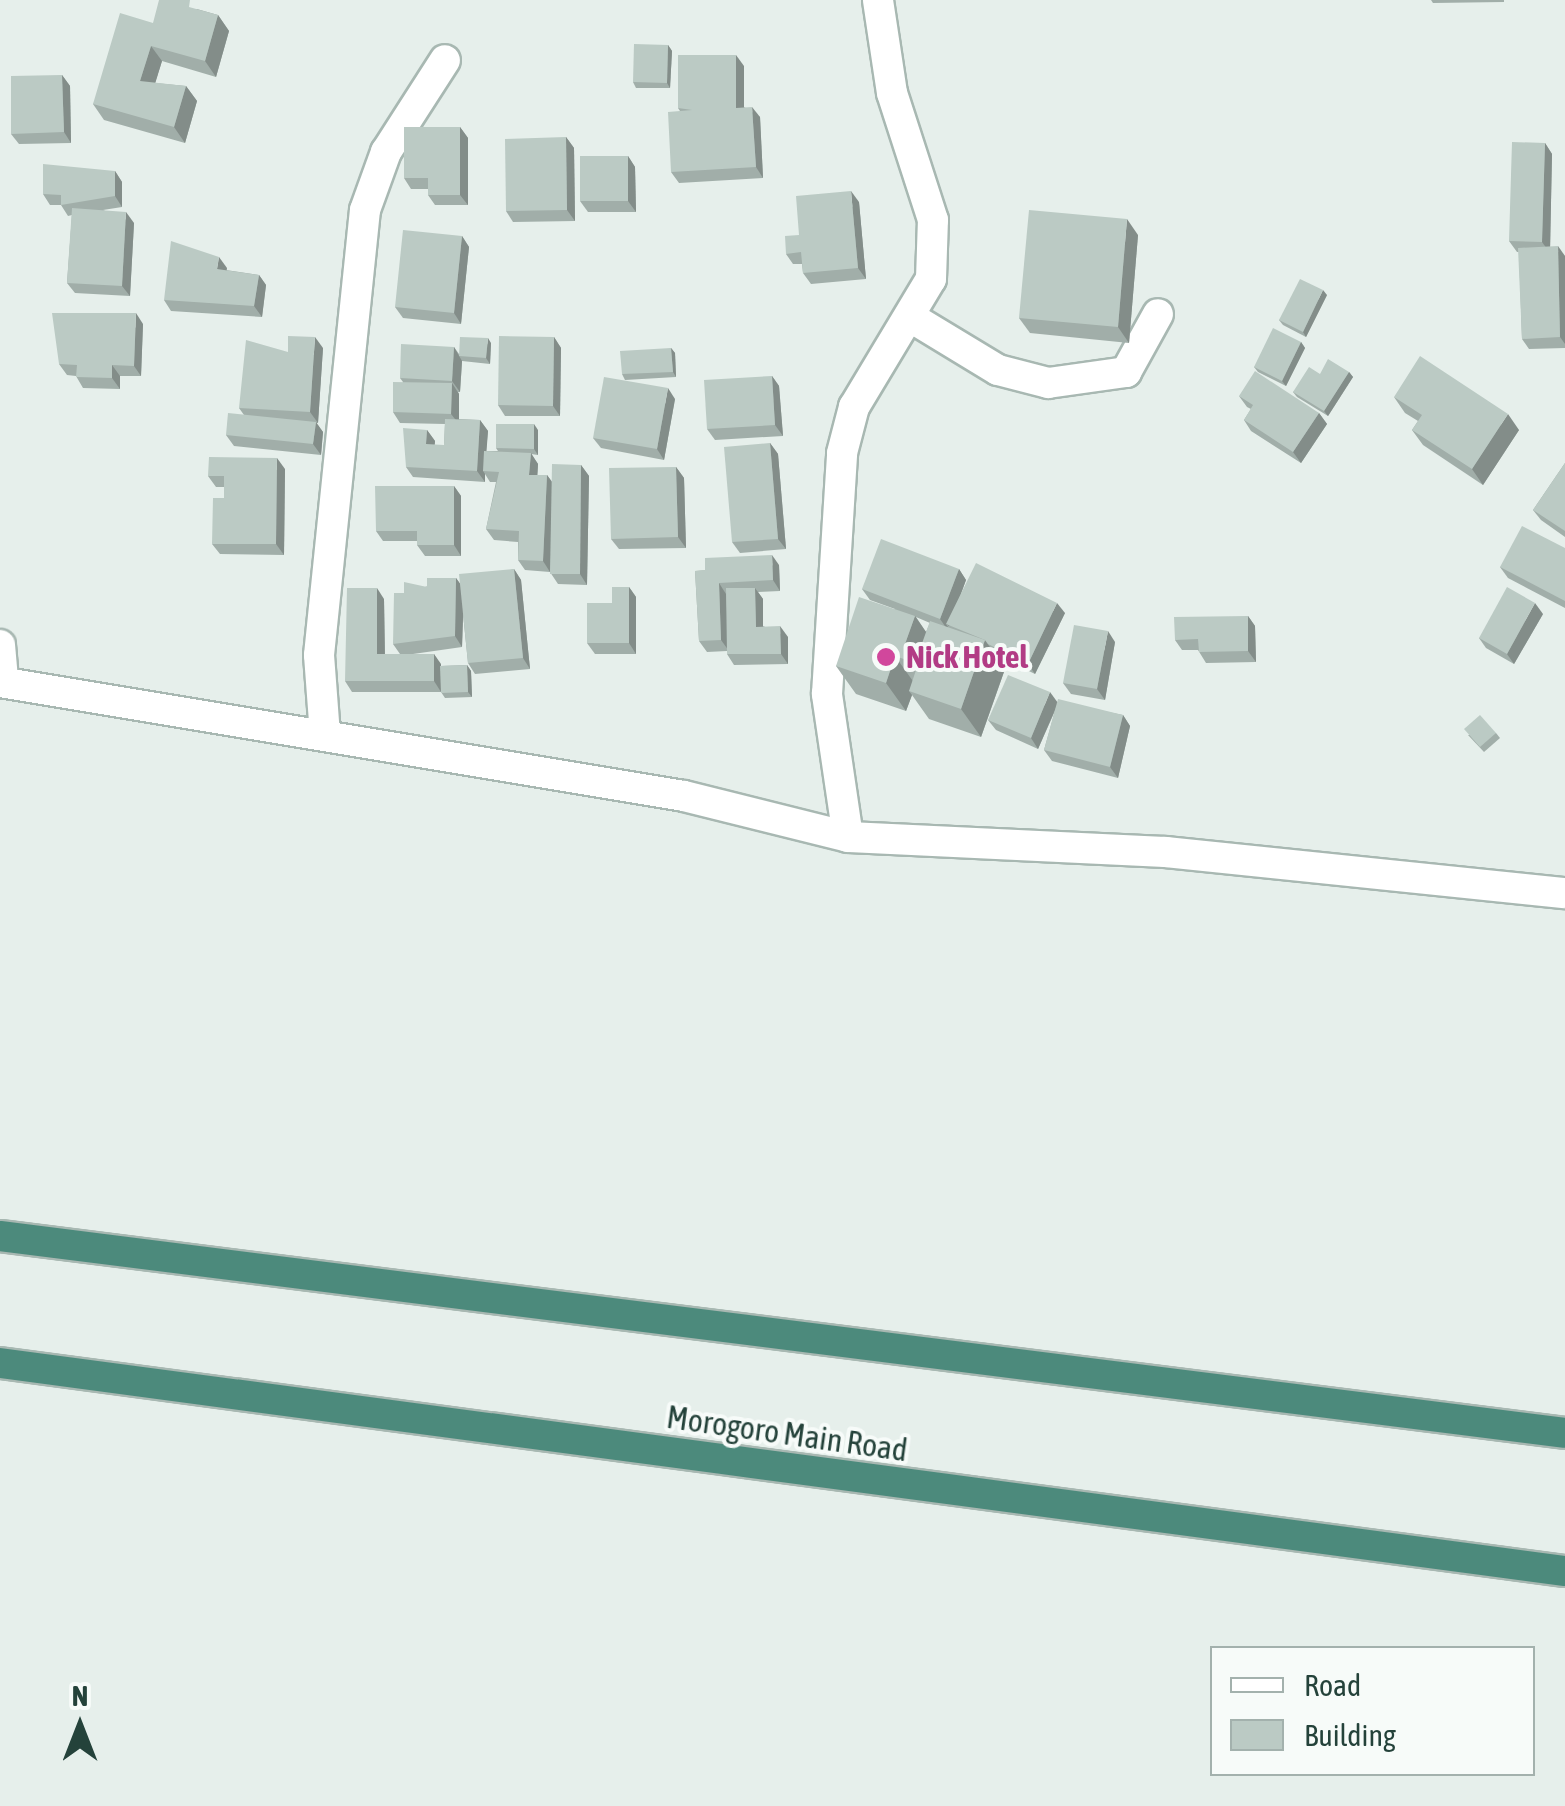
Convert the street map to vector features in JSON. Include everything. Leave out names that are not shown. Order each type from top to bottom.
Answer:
[{"type":"highway","points":[[0,1236],[1565,1433]]},
{"type":"highway","name":"Morogoro Main Road","points":[[0,1363],[1565,1571]]},
{"type":"street","points":[[848,838],[827,694],[833,525],[854,406],[912,318],[930,279],[933,220],[892,93],[878,0]]},
{"type":"street","points":[[324,735],[319,654],[365,210],[386,152],[444,60]]},
{"type":"street","points":[[912,318],[998,370],[1048,383],[1126,372],[1158,314]]},
{"type":"street","points":[[0,645],[2,682],[684,796],[848,838],[1166,852],[1565,893]]},
{"type":"building","points":[[159,0],[190,0],[189,7],[218,15],[205,61],[151,46],[140,81],[186,86],[174,127],[93,104],[120,13],[153,23]]},
{"type":"building","points":[[634,44],[668,45],[667,83],[633,82]]},
{"type":"building","points":[[678,55],[736,55],[736,108],[752,107],[756,167],[671,172],[668,112],[692,110],[678,108]]},
{"type":"building","points":[[62,75],[64,132],[11,134],[11,76]]},
{"type":"building","points":[[404,127],[460,127],[460,195],[428,195],[428,178],[404,178]]},
{"type":"building","points":[[566,137],[567,210],[506,211],[505,139]]},
{"type":"building","points":[[1512,142],[1545,143],[1542,242],[1509,241]]},
{"type":"building","points":[[580,156],[628,156],[628,201],[580,201]]},
{"type":"building","points":[[43,164],[115,171],[115,196],[61,205],[61,195],[43,194]]},
{"type":"building","points":[[851,191],[858,268],[803,273],[801,252],[786,254],[785,236],[799,235],[796,196]]},
{"type":"building","points":[[72,208],[126,212],[122,286],[67,283]]},
{"type":"building","points":[[1029,210],[1127,219],[1118,327],[1019,318]]},
{"type":"building","points":[[403,230],[462,236],[454,313],[395,307]]},
{"type":"building","points":[[171,241],[219,257],[217,269],[259,275],[254,306],[164,300]]},
{"type":"building","points":[[1558,246],[1560,337],[1522,339],[1518,248]]},
{"type":"building","points":[[1300,279],[1323,290],[1303,332],[1279,320]]},
{"type":"building","points":[[52,313],[136,313],[134,366],[112,365],[112,378],[76,377],[77,365],[59,364]]},
{"type":"building","points":[[1273,328],[1301,342],[1282,381],[1254,367]]},
{"type":"building","points":[[288,336],[315,337],[310,412],[239,408],[246,340],[288,352]]},
{"type":"building","points":[[499,336],[554,337],[553,406],[498,405]]},
{"type":"building","points":[[460,337],[488,338],[486,358],[459,356]]},
{"type":"building","points":[[401,344],[454,347],[452,381],[400,378]]},
{"type":"building","points":[[671,348],[673,372],[622,374],[620,351]]},
{"type":"building","points":[[1420,356],[1508,414],[1472,469],[1412,430],[1422,415],[1394,397]]},
{"type":"building","points":[[1328,359],[1349,372],[1324,411],[1293,392],[1309,367],[1320,374]]},
{"type":"building","points":[[1255,371],[1319,413],[1293,452],[1244,420],[1253,405],[1239,396]]},
{"type":"building","points":[[772,376],[775,425],[707,429],[704,380]]},
{"type":"building","points":[[604,377],[668,388],[657,449],[593,438]]},
{"type":"building","points":[[393,382],[452,383],[451,414],[393,412]]},
{"type":"building","points":[[228,413],[316,422],[313,444],[226,435]]},
{"type":"building","points":[[445,419],[480,420],[477,471],[406,467],[403,428],[427,430],[426,444],[444,445]]},
{"type":"building","points":[[496,424],[534,424],[534,449],[496,448]]},
{"type":"building","points":[[770,443],[778,539],[732,542],[724,447]]},
{"type":"building","points":[[484,451],[531,453],[529,475],[547,475],[543,561],[518,560],[519,531],[486,529],[499,472],[483,471]]},
{"type":"building","points":[[209,457],[277,458],[276,544],[212,544],[213,498],[224,498],[224,476],[208,476]]},
{"type":"building","points":[[1565,463],[1565,531],[1533,510]]},
{"type":"building","points":[[552,464],[581,465],[580,574],[550,574]]},
{"type":"building","points":[[676,467],[678,537],[611,539],[609,468]]},
{"type":"building","points":[[375,486],[454,486],[454,545],[417,545],[417,531],[376,531]]},
{"type":"building","points":[[1522,526],[1565,548],[1565,601],[1500,567]]},
{"type":"building","points":[[881,539],[959,569],[940,619],[862,589]]},
{"type":"building","points":[[772,555],[773,580],[719,583],[721,640],[699,641],[695,571],[705,570],[705,558]]},
{"type":"building","points":[[976,563],[1057,603],[1028,664],[946,624]]},
{"type":"building","points":[[514,569],[523,658],[468,663],[459,574]]},
{"type":"building","points":[[427,578],[456,578],[455,636],[393,644],[394,593],[404,593],[404,582],[427,587]]},
{"type":"building","points":[[612,587],[629,587],[629,643],[587,643],[587,603],[612,603]]},
{"type":"building","points":[[1507,587],[1535,603],[1507,654],[1479,638]]},
{"type":"building","points":[[347,588],[377,588],[377,654],[434,654],[434,681],[345,681]]},
{"type":"building","points":[[726,588],[755,588],[756,627],[780,626],[781,654],[727,654]]},
{"type":"building","points":[[859,597],[915,616],[905,644],[920,649],[930,621],[985,640],[961,709],[909,691],[918,664],[895,656],[886,683],[836,666]]},
{"type":"building","points":[[1248,616],[1248,651],[1199,652],[1198,639],[1175,640],[1174,617]]},
{"type":"building","points":[[1074,625],[1108,631],[1097,689],[1063,683]]},
{"type":"building","points":[[467,665],[468,692],[441,693],[440,666]]},
{"type":"building","points":[[1008,675],[1050,692],[1031,738],[988,720]]},
{"type":"building","points":[[1058,699],[1123,715],[1110,767],[1044,750]]},
{"type":"building","points":[[1480,715],[1496,733],[1480,747],[1464,729]]},
{"type":"place","name":"Nick Hotel","points":[[886,657]]}]
